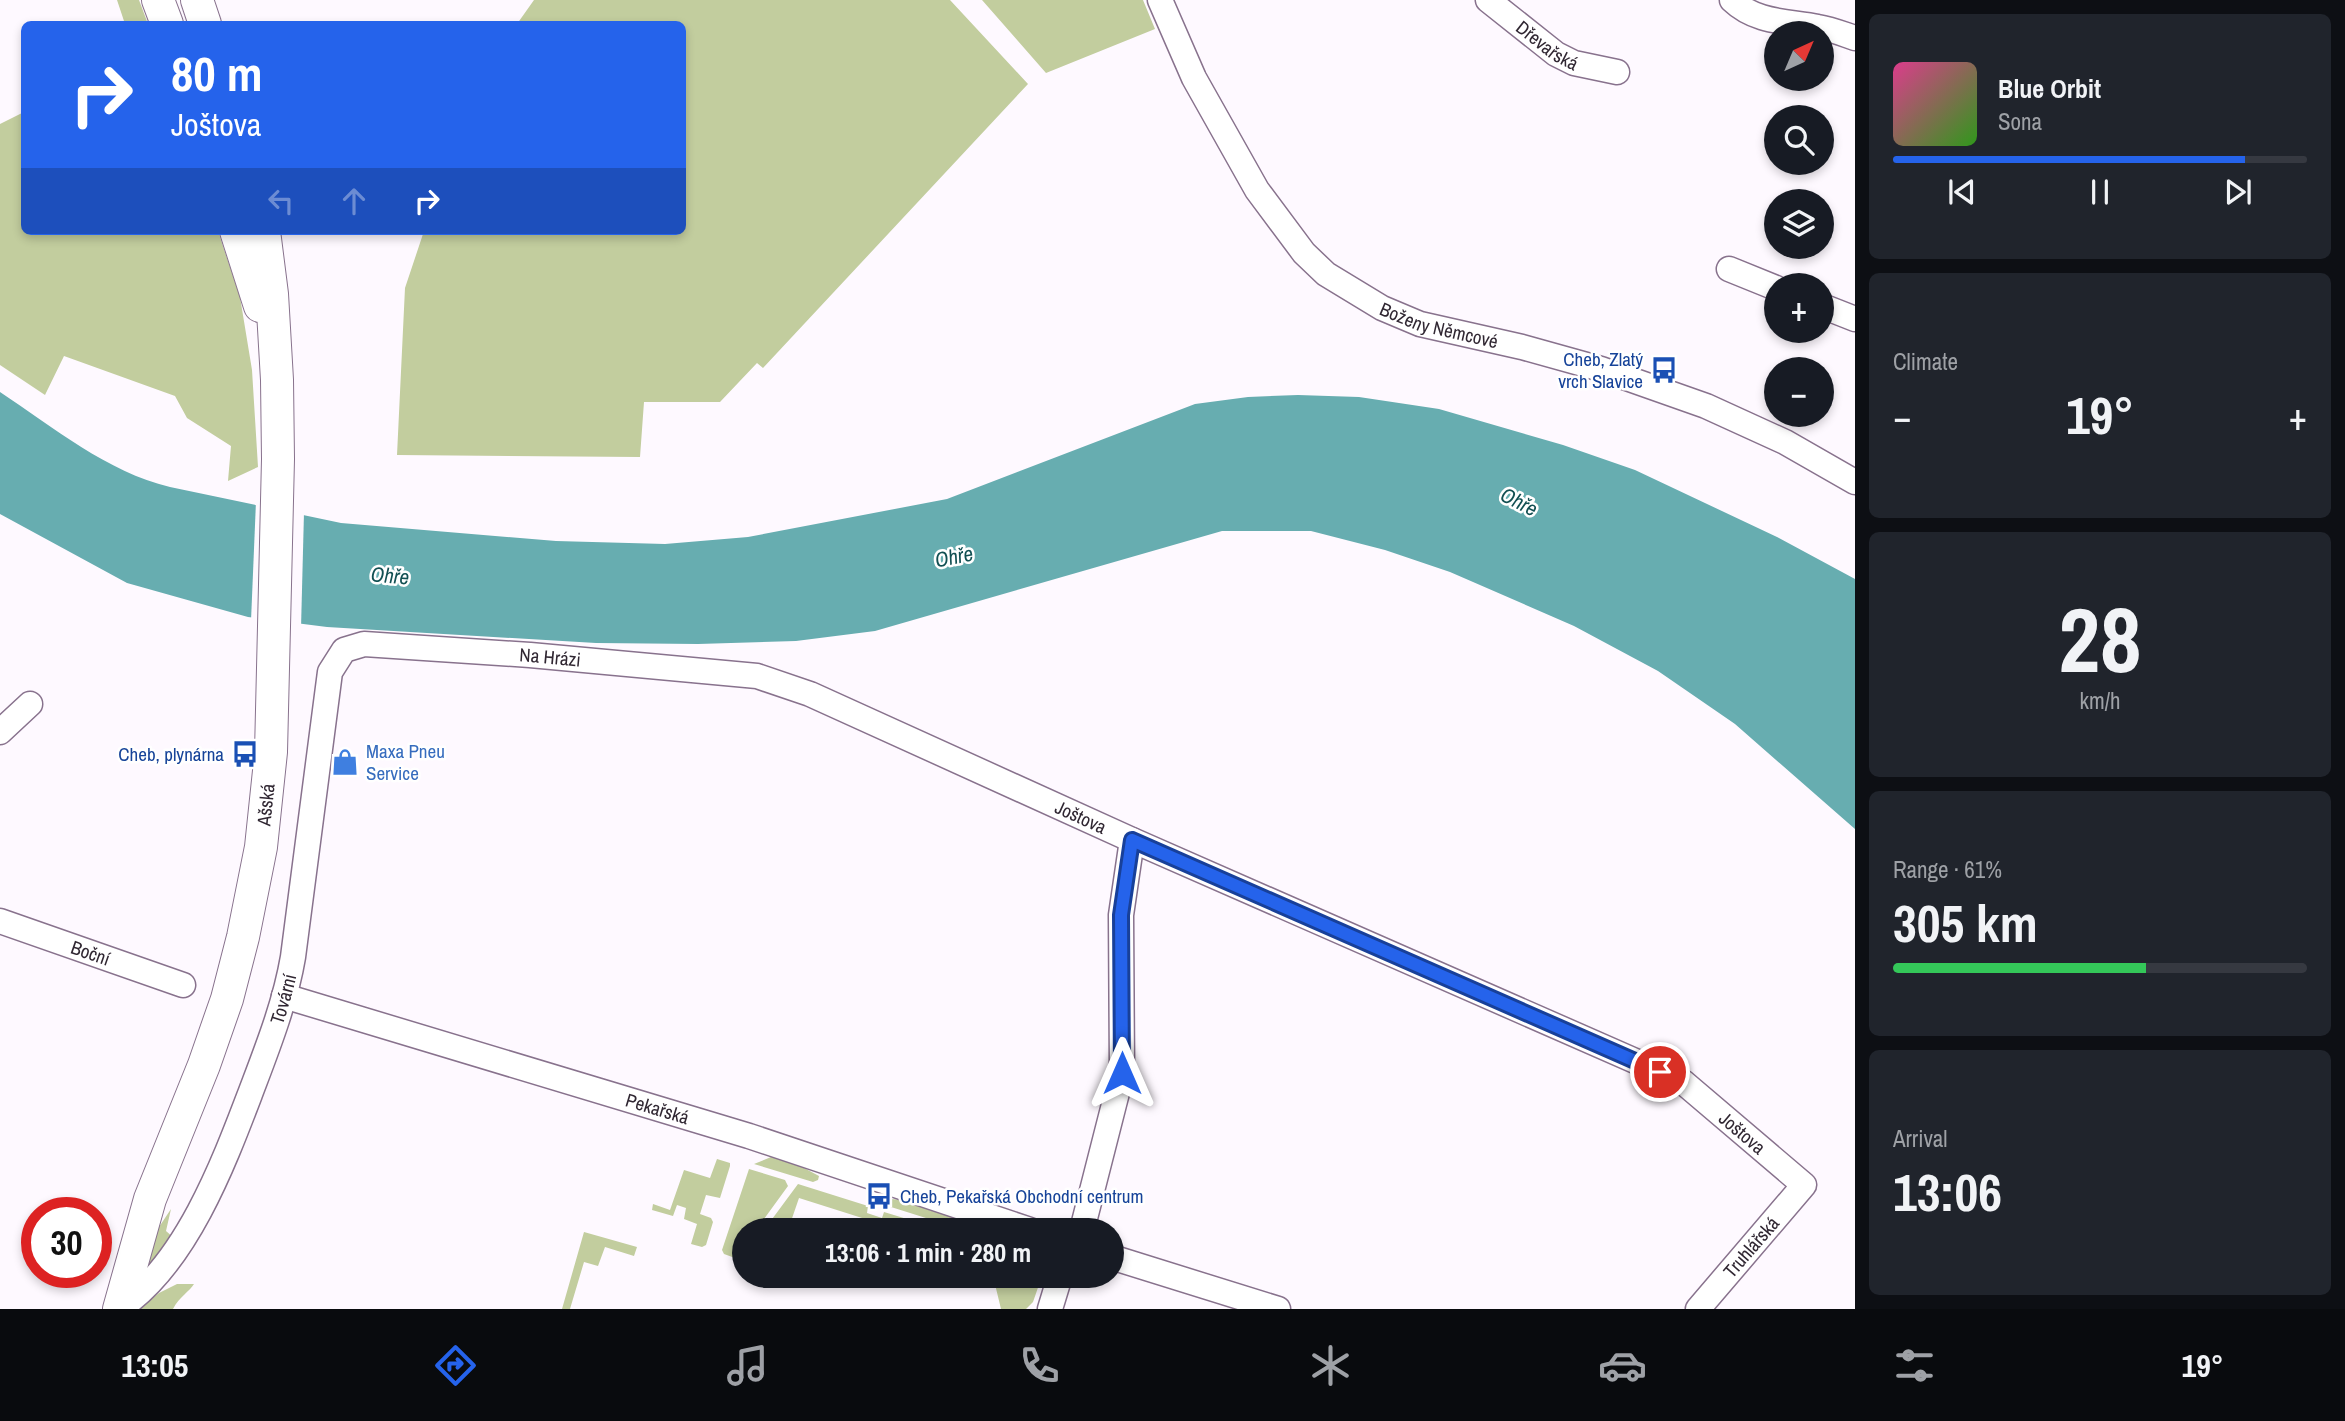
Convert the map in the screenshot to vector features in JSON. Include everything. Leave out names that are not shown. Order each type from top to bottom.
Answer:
[{"type":"main road","points":[[158,0],[166,21]]},
{"type":"main road","points":[[197,0],[204,21]]},
{"type":"main road","name":"Ašská","points":[[237,235],[275,350]]},
{"type":"main road","name":"Ašská","points":[[119,1309],[150,1199],[204,1065],[227,999],[261,847],[271,752],[277,492],[275,350],[272,293],[265,235]]},
{"type":"main road","name":"Ašská","points":[[100,1309],[132,1226],[150,1199]]},
{"type":"street","name":"Boženy Němcové","points":[[1160,0],[1194,78],[1257,190],[1304,253],[1326,274],[1382,308],[1420,324],[1522,347],[1601,369],[1693,401],[1785,442],[1855,482]]},
{"type":"street","name":"Dřevařská","points":[[1488,0],[1556,54],[1574,63],[1617,72]]},
{"type":"street","points":[[1732,0],[1741,9],[1757,17],[1821,27],[1855,38]]},
{"type":"street","points":[[1729,269],[1764,283]]},
{"type":"street","points":[[1834,311],[1855,319]]},
{"type":"street","name":"Na Hrázi","points":[[344,650],[364,644],[530,655],[757,676]]},
{"type":"street","name":"Tovární","points":[[119,1309],[140,1294],[153,1279],[213,1188],[265,1056],[293,957],[306,847],[320,768],[330,672],[344,650]]},
{"type":"street","name":"Joštova","points":[[757,676],[810,694],[1132,840],[1683,1082],[1804,1185]]},
{"type":"street","points":[[0,732],[30,704]]},
{"type":"street","points":[[1085,1218],[1122,1073],[1121,915],[1132,840]]},
{"type":"street","name":"Boční","points":[[0,921],[183,985]]},
{"type":"street","name":"Pekařská","points":[[284,996],[749,1136],[994,1218]]},
{"type":"street","name":"Truhlářská","points":[[1698,1309],[1804,1185]]},
{"type":"street","points":[[1124,1261],[1278,1309]]},
{"type":"street","points":[[1050,1309],[1056,1288]]},
{"type":"green space","points":[[117,0],[139,0],[147,21],[124,21]]},
{"type":"green space","points":[[534,0],[950,0],[1028,84],[763,368],[757,363],[720,402],[644,402],[640,457],[397,455],[405,288],[423,235],[686,235],[686,21],[519,21]]},
{"type":"green space","points":[[982,0],[1143,0],[1155,29],[1046,73]]},
{"type":"green space","points":[[21,114],[21,235],[219,235],[240,297],[252,370],[258,467],[228,481],[231,446],[187,418],[175,396],[64,356],[45,395],[0,365],[0,124]]},
{"type":"green space","points":[[771,1157],[791,1161],[819,1176],[818,1180],[813,1182],[754,1164]]},
{"type":"green space","points":[[717,1159],[730,1163],[730,1166],[720,1198],[706,1195],[700,1214],[711,1218],[713,1222],[706,1245],[702,1247],[691,1244],[697,1224],[684,1219],[686,1208],[677,1205],[673,1216],[652,1210],[653,1204],[670,1210],[684,1170],[710,1178]]},
{"type":"green space","points":[[749,1169],[785,1180],[788,1186],[765,1218],[733,1218]]},
{"type":"green space","points":[[798,1184],[868,1206],[867,1213],[882,1218],[862,1218],[799,1198],[792,1218],[773,1218]]},
{"type":"green space","points":[[891,1199],[919,1201],[929,1210],[954,1218],[926,1218],[891,1207]]},
{"type":"green space","points":[[171,1209],[166,1231],[174,1238],[162,1259],[136,1278],[147,1245]]},
{"type":"green space","points":[[884,1212],[904,1218],[882,1218]]},
{"type":"green space","points":[[732,1220],[732,1257],[724,1254],[722,1250]]},
{"type":"green space","points":[[584,1232],[637,1247],[634,1256],[605,1247],[598,1266],[584,1262],[570,1309],[562,1309]]},
{"type":"green space","points":[[177,1284],[194,1284],[173,1309],[138,1309],[159,1293]]},
{"type":"green space","points":[[996,1288],[1038,1288],[1033,1302],[1026,1309],[1001,1309]]},
{"type":"water","name":"Ohře","points":[[0,392],[102,460],[124,471],[170,487],[341,523],[556,541],[665,544],[748,537],[947,499],[1195,404],[1248,397],[1298,395],[1359,397],[1439,409],[1563,445],[1635,470],[1777,537],[1855,579],[1855,829],[1735,724],[1658,671],[1574,626],[1450,572],[1385,550],[1311,531],[1222,531],[875,631],[796,641],[596,643],[327,627],[248,617],[127,583],[0,514]]},
{"type":"pier","points":[[256,501],[304,512],[301,628],[251,621]]},
{"type":"place","name":"Cheb, Zlatý vrch Slavice","points":[[1664,370]]},
{"type":"place","name":"Cheb, plynárna","points":[[245,754]]},
{"type":"place","name":"Maxa Pneu Service","points":[[345,762]]},
{"type":"place","name":"Cheb, Pekařská Obchodní centrum","points":[[879,1196]]},
{"type":"route","points":[[1122,1073],[1121,915],[1132,840],[1660,1072]]}]
